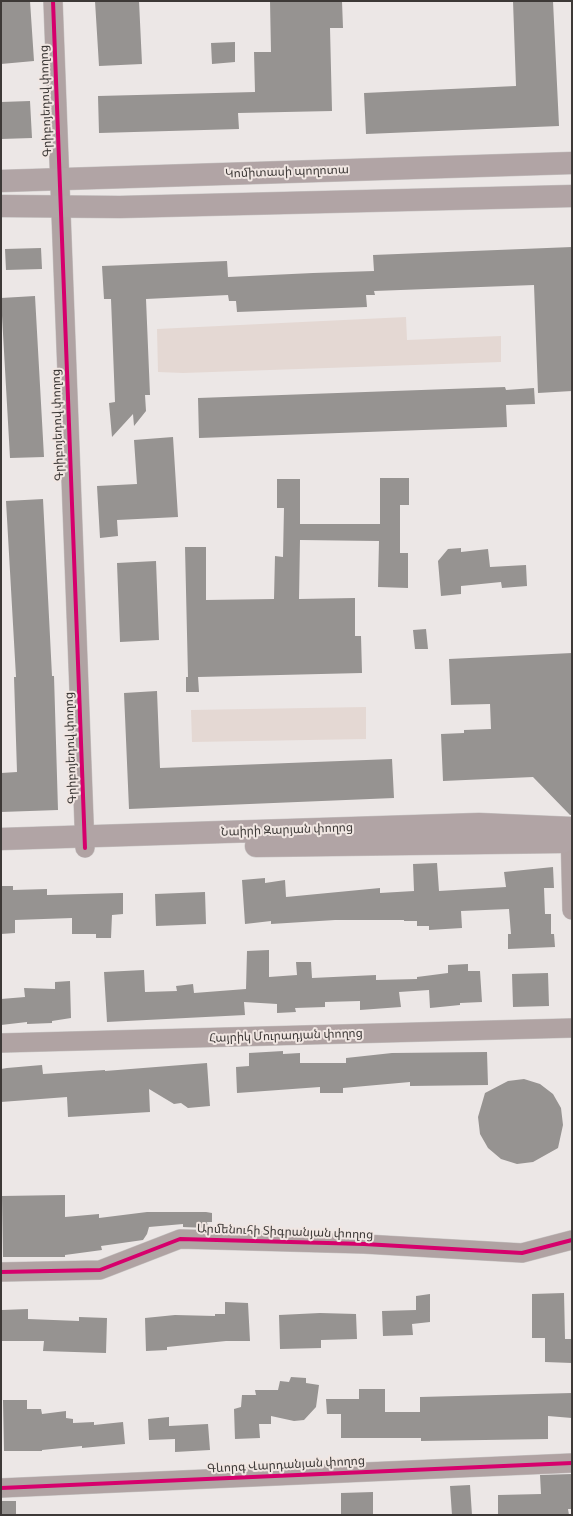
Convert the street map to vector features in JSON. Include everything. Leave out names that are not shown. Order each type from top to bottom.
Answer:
[{"type":"main road","name":"Կոմիտասի պողոտա","points":[[1,181],[572,163]]},
{"type":"main road","points":[[1,206],[65,207],[572,196]]},
{"type":"main road","name":"Նաիրի Զարյան փողոց","points":[[1,850],[90,842],[478,824],[571,835]]},
{"type":"main road","name":"Նաիրի Զարյան փողոց","points":[[1,839],[90,842]]},
{"type":"street","name":"Գրիբոյեդով փողոց","points":[[53,1],[64,179],[90,842]]},
{"type":"street","name":"Գրիբոյեդով փողոց","points":[[63,1],[64,179]]},
{"type":"street","points":[[571,835],[572,910]]},
{"type":"street","name":"Հայրիկ Մուրադյան փողոց","points":[[1,1043],[572,1028]]},
{"type":"street","name":"Արմենուհի Տիգրանյան փողոց","points":[[1,1272],[100,1270],[180,1239],[364,1244],[522,1253],[572,1240]]},
{"type":"street","name":"Գևորգ Վարդանյան փողոց","points":[[1,1488],[572,1463]]},
{"type":"shaded area","points":[[406,317],[407,340],[501,336],[501,362],[183,373],[158,372],[157,329]]},
{"type":"shaded area","points":[[366,707],[366,739],[192,742],[191,710]]},
{"type":"building","points":[[1,1],[30,1],[34,61],[1,64]]},
{"type":"building","points":[[95,1],[139,1],[142,64],[99,66]]},
{"type":"building","points":[[270,1],[342,1],[343,28],[330,28],[332,111],[238,113],[239,129],[99,133],[98,96],[255,92],[254,52],[271,52]]},
{"type":"building","points":[[513,1],[553,1],[559,126],[366,134],[364,93],[516,86]]},
{"type":"building","points":[[235,42],[235,62],[212,64],[211,43]]},
{"type":"building","points":[[30,101],[32,138],[1,139],[1,102]]},
{"type":"building","points":[[572,247],[572,391],[538,393],[534,285],[374,291],[375,295],[366,295],[367,307],[237,312],[236,301],[229,301],[228,295],[146,299],[150,395],[145,395],[146,411],[134,426],[133,414],[112,437],[109,403],[115,402],[111,299],[104,299],[102,266],[227,261],[228,277],[374,271],[373,255]]},
{"type":"building","points":[[41,248],[42,269],[6,270],[5,249]]},
{"type":"building","points":[[35,296],[44,457],[10,458],[1,298]]},
{"type":"building","points":[[505,387],[506,390],[534,388],[535,404],[506,405],[507,427],[199,438],[198,398]]},
{"type":"building","points":[[173,437],[178,517],[117,520],[118,536],[100,538],[97,486],[137,484],[134,440]]},
{"type":"building","points":[[380,478],[409,478],[409,505],[400,505],[400,553],[408,553],[408,588],[378,587],[379,541],[300,540],[299,599],[355,598],[355,636],[361,636],[362,673],[198,677],[199,692],[186,692],[186,677],[188,677],[185,547],[206,547],[206,600],[274,599],[275,556],[283,557],[284,508],[277,508],[277,479],[300,479],[300,524],[380,524]]},
{"type":"building","points":[[43,499],[52,676],[54,676],[58,810],[1,812],[1,773],[17,772],[14,677],[16,677],[6,501]]},
{"type":"building","points":[[461,548],[461,552],[488,549],[490,567],[526,565],[527,586],[502,588],[501,582],[461,586],[461,594],[441,596],[438,561],[448,549]]},
{"type":"building","points":[[156,561],[159,640],[120,642],[117,563]]},
{"type":"building","points":[[426,629],[428,649],[415,649],[413,630]]},
{"type":"building","points":[[572,653],[572,815],[570,815],[533,777],[443,781],[441,734],[464,733],[464,730],[491,729],[490,704],[451,705],[449,659]]},
{"type":"building","points":[[157,691],[160,768],[392,759],[394,798],[129,809],[124,693]]},
{"type":"building","points":[[437,863],[439,891],[506,887],[504,872],[553,867],[554,888],[544,888],[545,914],[551,914],[551,934],[554,934],[555,947],[508,949],[508,934],[511,934],[509,909],[461,911],[462,928],[429,930],[429,926],[417,926],[417,921],[404,920],[335,920],[271,924],[271,921],[245,924],[242,880],[265,878],[265,883],[285,880],[286,897],[380,888],[380,893],[414,891],[413,864]]},
{"type":"building","points":[[1,886],[13,886],[13,890],[47,889],[47,895],[123,893],[123,914],[112,915],[111,938],[96,938],[96,934],[72,934],[72,918],[15,920],[15,933],[1,934]]},
{"type":"building","points":[[205,892],[206,924],[156,926],[155,894]]},
{"type":"building","points":[[269,950],[269,977],[297,975],[296,962],[311,962],[312,978],[376,975],[376,980],[417,979],[417,977],[448,973],[448,965],[468,964],[468,971],[480,971],[482,1002],[460,1003],[460,1005],[430,1008],[429,990],[399,992],[401,1007],[360,1010],[360,1001],[325,1002],[325,1007],[295,1008],[296,1012],[277,1013],[277,1004],[244,1002],[245,1015],[107,1022],[104,972],[144,970],[145,992],[177,991],[176,986],[193,984],[194,993],[246,989],[247,951]]},
{"type":"building","points":[[548,973],[549,1006],[513,1007],[512,974]]},
{"type":"building","points":[[70,981],[71,1018],[52,1021],[52,1023],[27,1024],[27,1022],[1,1025],[1,999],[25,997],[24,988],[55,989],[55,982]]},
{"type":"building","points":[[283,1051],[283,1054],[300,1053],[300,1063],[346,1063],[346,1058],[392,1053],[487,1052],[488,1085],[410,1086],[410,1082],[343,1088],[343,1093],[320,1093],[320,1087],[237,1093],[236,1067],[249,1066],[249,1053]]},
{"type":"building","points":[[207,1063],[210,1106],[188,1108],[181,1103],[174,1104],[149,1089],[150,1112],[68,1117],[67,1097],[1,1102],[1,1069],[42,1065],[43,1074]]},
{"type":"building","points":[[524,1079],[540,1084],[553,1094],[561,1108],[563,1125],[558,1148],[533,1162],[517,1164],[501,1159],[488,1148],[480,1134],[478,1117],[485,1093],[508,1081]]},
{"type":"building","points":[[65,1195],[65,1217],[99,1214],[99,1218],[147,1212],[206,1212],[212,1213],[212,1222],[207,1222],[208,1228],[183,1227],[183,1224],[149,1227],[143,1240],[101,1246],[102,1250],[65,1255],[65,1257],[3,1257],[2,1196]]},
{"type":"building","points":[[564,1293],[565,1339],[572,1339],[572,1363],[545,1362],[545,1338],[532,1338],[532,1294]]},
{"type":"building","points":[[430,1294],[430,1322],[412,1324],[413,1335],[383,1336],[382,1311],[416,1310],[416,1296]]},
{"type":"building","points":[[225,1302],[248,1303],[250,1341],[226,1341],[167,1347],[167,1350],[146,1351],[145,1318],[175,1315],[215,1316],[215,1314],[225,1314]]},
{"type":"building","points":[[28,1309],[28,1319],[79,1321],[79,1317],[107,1318],[106,1353],[43,1351],[44,1341],[2,1341],[2,1310]]},
{"type":"building","points":[[320,1313],[356,1314],[357,1339],[321,1340],[321,1348],[280,1349],[279,1315]]},
{"type":"building","points":[[291,1377],[306,1378],[306,1383],[319,1385],[316,1407],[304,1420],[294,1421],[271,1416],[271,1424],[259,1424],[260,1438],[235,1439],[234,1409],[241,1407],[242,1395],[256,1395],[255,1390],[278,1390],[280,1381],[289,1382]]},
{"type":"building","points":[[359,1389],[385,1389],[385,1412],[420,1412],[420,1397],[572,1393],[572,1418],[548,1416],[548,1439],[421,1441],[421,1438],[341,1438],[341,1414],[327,1414],[326,1399],[359,1399]]},
{"type":"building","points":[[3,1400],[27,1400],[27,1409],[41,1409],[42,1414],[66,1411],[66,1418],[73,1419],[73,1423],[94,1422],[94,1425],[123,1422],[125,1444],[82,1448],[82,1446],[42,1451],[4,1451]]},
{"type":"building","points":[[169,1417],[169,1426],[208,1424],[210,1450],[175,1452],[175,1439],[149,1440],[148,1419]]},
{"type":"building","points":[[572,1474],[572,1509],[568,1509],[569,1515],[498,1515],[498,1495],[541,1494],[540,1475]]},
{"type":"building","points":[[470,1485],[472,1515],[452,1515],[450,1486]]},
{"type":"building","points":[[373,1492],[373,1515],[341,1515],[341,1493]]},
{"type":"building","points":[[1,1501],[16,1501],[16,1515],[1,1515]]},
{"type":"cycle path","points":[[53,1],[85,848]]},
{"type":"cycle path","points":[[1,1272],[100,1270],[180,1239],[364,1244],[522,1253],[572,1240]]},
{"type":"cycle path","points":[[1,1488],[572,1463]]}]
